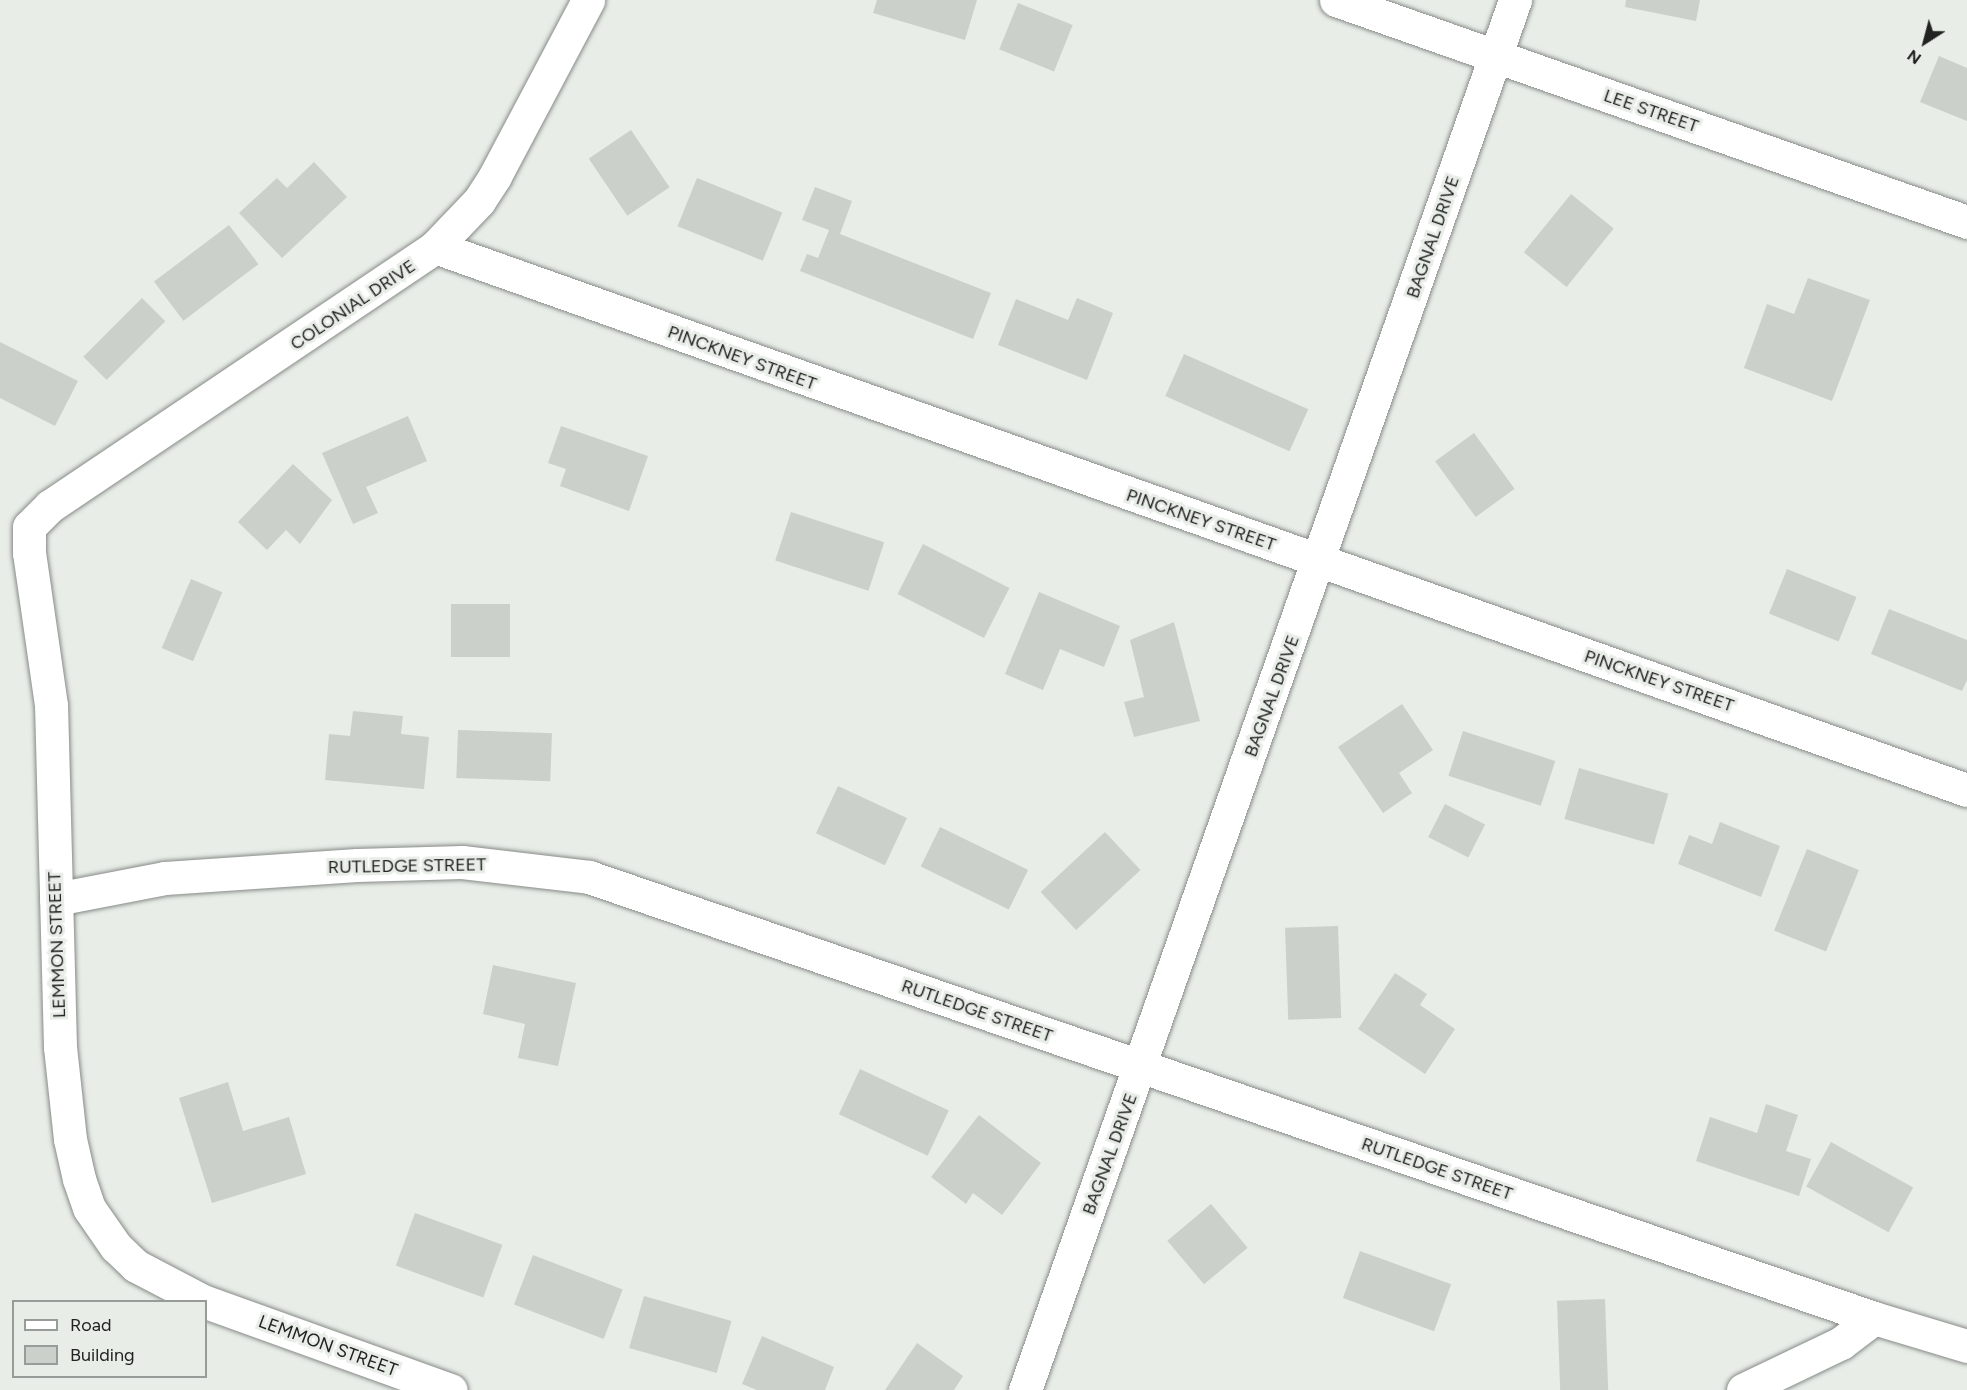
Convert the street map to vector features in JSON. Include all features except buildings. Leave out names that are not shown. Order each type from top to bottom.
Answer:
[{"type":"street","name":"COLONIAL DRIVE","points":[[29,527],[50,506],[435,247],[479,201],[495,176],[588,0]]},
{"type":"street","name":"LEE STREET","points":[[1336,0],[1967,222]]},
{"type":"street","name":"BAGNAL DRIVE","points":[[1025,1390],[1320,562],[1515,0]]},
{"type":"street","name":"PINCKNEY STREET","points":[[435,247],[1967,790]]},
{"type":"street","name":"LEMMON STREET","points":[[29,527],[29,553],[51,705],[60,1047],[70,1139],[89,1208],[116,1246],[136,1266],[201,1300]]},
{"type":"street","name":"RUTLEDGE STREET","points":[[56,899],[165,878],[357,865],[462,862],[589,877],[1874,1318]]},
{"type":"street","name":"LEMMON STREET","points":[[207,1303],[451,1390]]},
{"type":"street","points":[[1743,1390],[1841,1343],[1874,1318],[1967,1346]]}]
